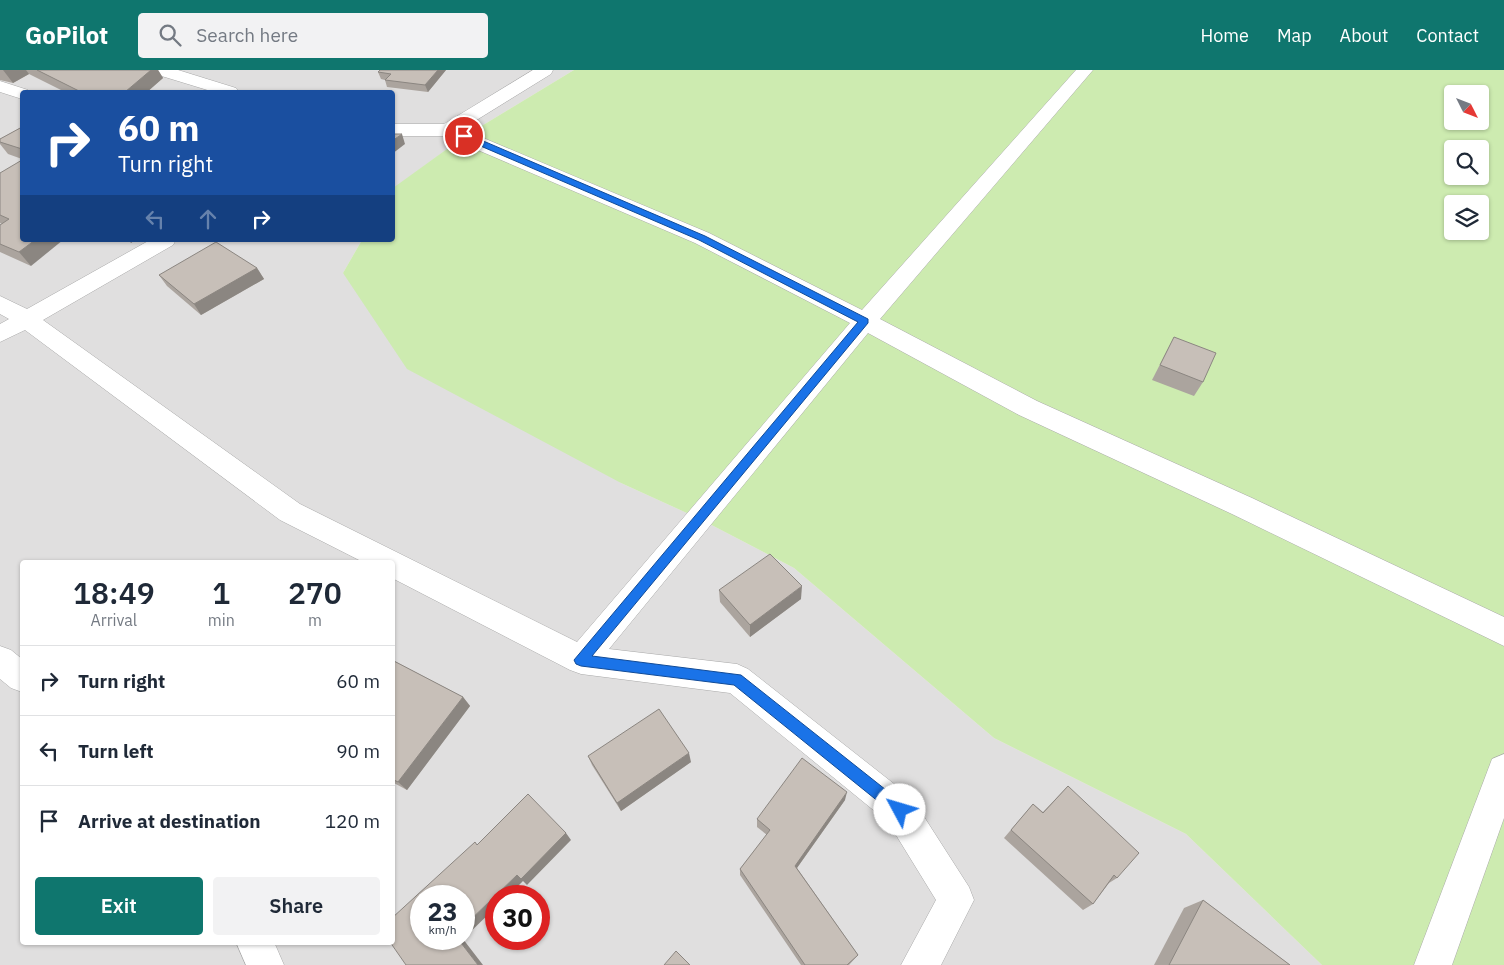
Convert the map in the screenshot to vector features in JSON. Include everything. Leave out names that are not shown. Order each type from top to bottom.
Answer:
[{"type":"street","points":[[161,70],[224,90]]},
{"type":"street","points":[[448,130],[545,70]]},
{"type":"street","points":[[581,660],[864,321],[1085,70]]},
{"type":"street","points":[[0,86],[20,93]]},
{"type":"street","points":[[395,130],[448,130],[702,238],[1028,408],[1242,506],[1504,632]]},
{"type":"street","points":[[0,334],[25,318],[162,242]]},
{"type":"street","points":[[0,304],[25,318],[290,512],[385,560]]},
{"type":"street","points":[[395,566],[581,660],[736,679],[900,810],[956,900],[920,965]]},
{"type":"street","points":[[0,660],[20,676]]},
{"type":"street","points":[[1433,965],[1504,771]]},
{"type":"street","points":[[256,945],[265,965]]},
{"type":"shaded area","points":[[0,70],[574,70],[465,136],[395,188],[395,90],[20,90],[20,242],[361,242],[343,273],[621,483],[700,519],[794,568],[994,738],[1186,834],[1322,965],[0,965]]},
{"type":"green space","points":[[574,70],[1504,70],[1504,965],[1322,965],[1186,834],[994,738],[794,568],[700,519],[621,483],[407,369],[343,273],[361,242],[395,242],[395,187],[465,136]]},
{"type":"building","points":[[37,70],[151,70],[127,90],[77,90]]},
{"type":"building","points":[[380,70],[438,70],[425,85],[385,80],[391,74],[378,72]]},
{"type":"building","points":[[20,128],[20,148],[0,142],[0,139]]},
{"type":"building","points":[[395,134],[402,134],[395,139]]},
{"type":"building","points":[[20,161],[20,242],[32,242],[19,252],[0,244],[0,225],[9,219],[0,215],[0,173]]},
{"type":"building","points":[[216,242],[257,268],[194,304],[159,275]]},
{"type":"building","points":[[1174,337],[1216,353],[1203,382],[1160,365]]},
{"type":"building","points":[[770,554],[802,586],[750,625],[719,590]]},
{"type":"building","points":[[395,662],[463,697],[398,782],[395,780]]},
{"type":"building","points":[[659,709],[689,753],[617,803],[588,756]]},
{"type":"building","points":[[802,758],[847,792],[795,866],[858,955],[847,965],[805,965],[740,869],[770,830],[757,819]]},
{"type":"building","points":[[1068,786],[1139,853],[1117,878],[1114,875],[1093,904],[1011,830],[1033,804],[1043,813]]},
{"type":"building","points":[[528,794],[566,833],[521,879],[517,875],[507,885],[485,885],[485,906],[475,915],[475,885],[428,885],[475,842],[477,845]]},
{"type":"building","points":[[1203,900],[1290,965],[1169,965]]},
{"type":"building","points":[[410,902],[410,950],[466,950],[478,965],[406,965],[392,945],[395,945],[395,915]]},
{"type":"building","points":[[676,951],[690,965],[664,965]]},
{"type":"route","points":[[464,136],[702,238],[864,321],[581,660],[736,679],[900,810]]}]
